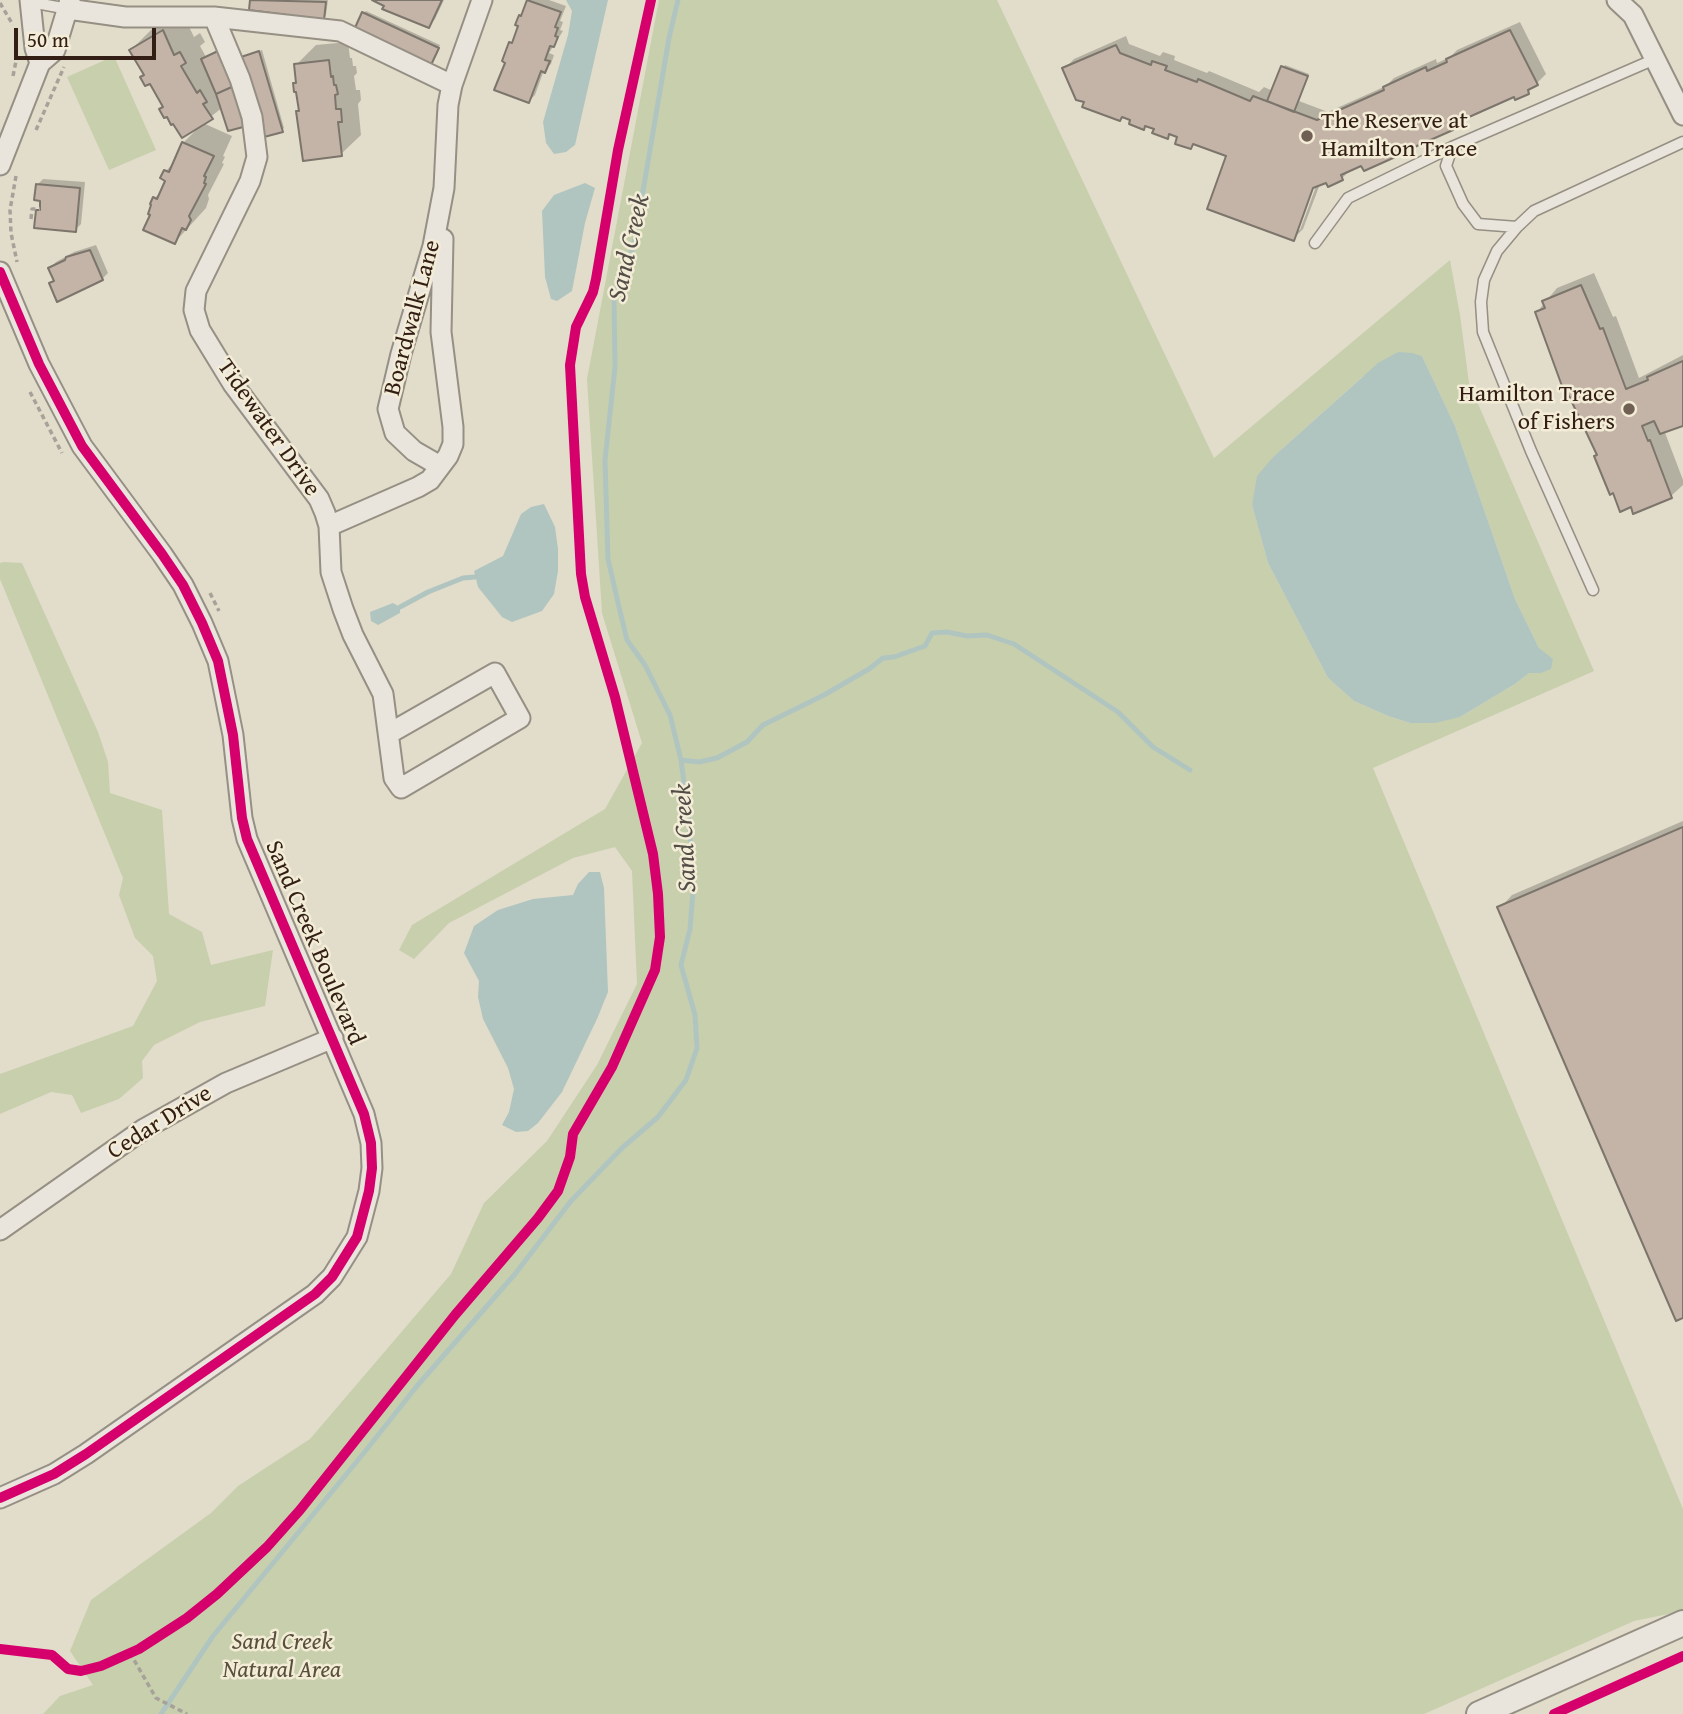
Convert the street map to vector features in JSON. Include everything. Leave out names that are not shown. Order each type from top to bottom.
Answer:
[{"type":"street","name":"Boardwalk Lane","points":[[329,526],[430,480],[453,444],[442,332],[448,105],[452,85],[482,0]]},
{"type":"street","points":[[1617,0],[1633,15],[1683,115]]},
{"type":"street","points":[[31,1],[35,48],[40,63]]},
{"type":"street","points":[[9,166],[40,63],[55,50],[69,5],[340,31],[452,85]]},
{"type":"street","name":"Tidewater Drive","points":[[214,17],[252,117],[257,157],[250,181],[196,291],[194,310],[200,330],[233,383],[319,499],[329,526],[331,572],[353,635],[383,694],[394,778],[401,788],[520,718],[495,673],[390,733]]},
{"type":"street","name":"Boardwalk Lane","points":[[440,466],[414,451],[395,433],[388,408],[433,246],[444,188]]},
{"type":"street","name":"Sand Creek Boulevard","points":[[0,272],[39,364],[82,446],[183,585],[218,661],[247,839],[364,1114],[371,1143],[372,1168],[357,1237],[332,1277],[298,1308],[86,1454],[54,1474],[0,1498]]},
{"type":"street","name":"Cedar Drive","points":[[0,1230],[144,1129],[226,1083],[332,1038]]},
{"type":"street","points":[[1479,1714],[1683,1623]]},
{"type":"lane","points":[[31,1],[69,5]]},
{"type":"lane","points":[[1315,243],[1348,198],[1452,147],[1655,60]]},
{"type":"lane","points":[[1593,590],[1531,451],[1483,332],[1481,302],[1484,280],[1497,251],[1534,211],[1683,142]]},
{"type":"lane","points":[[1452,147],[1446,166],[1463,204],[1478,223],[1517,227]]},
{"type":"path","points":[[0,2],[15,30]]},
{"type":"path","points":[[13,78],[18,50]]},
{"type":"path","points":[[35,133],[66,62]]},
{"type":"path","points":[[9,166],[12,194],[11,233],[18,263]]},
{"type":"path","points":[[31,219],[32,208],[40,209]]},
{"type":"path","points":[[209,591],[221,614]]},
{"type":"path","points":[[130,1653],[156,1698],[187,1714]]},
{"type":"green space","name":"Sand Creek Natural Area","points":[[659,0],[997,0],[1214,458],[1450,260],[1469,383],[1594,671],[1373,768],[1683,1509],[1683,1611],[1634,1621],[1424,1714],[43,1714],[60,1696],[93,1685],[70,1651],[91,1600],[211,1513],[238,1486],[310,1439],[451,1274],[484,1203],[547,1141],[597,1065],[637,984],[632,871],[615,847],[573,858],[449,923],[414,959],[399,950],[412,925],[605,809],[642,743],[602,613],[587,379]],"holes":[[[1422,356],[1455,426],[1515,599],[1539,648],[1546,656],[1541,673],[1529,673],[1460,717],[1410,723],[1354,701],[1328,678],[1268,563],[1252,505],[1274,456],[1362,377]]]},
{"type":"green space","points":[[114,56],[156,150],[109,170],[67,77]]},
{"type":"green space","points":[[0,563],[22,563],[98,732],[108,762],[110,793],[162,810],[169,914],[202,932],[211,965],[273,950],[265,1006],[200,1022],[154,1045],[142,1061],[143,1078],[119,1099],[81,1113],[72,1095],[51,1092],[0,1114],[0,1074],[133,1026],[157,981],[153,956],[135,938],[119,895],[123,878],[0,579]]},
{"type":"shaded area","points":[[566,0],[608,0],[575,145],[566,152],[554,154],[546,143],[543,122],[568,35],[572,11]]},
{"type":"shaded area","points":[[585,183],[595,188],[585,223],[572,291],[557,301],[551,299],[545,277],[542,211],[554,195]]},
{"type":"shaded area","points":[[1398,352],[1422,356],[1455,426],[1515,599],[1539,648],[1553,659],[1551,669],[1541,673],[1529,673],[1460,717],[1435,723],[1410,723],[1388,716],[1354,701],[1328,678],[1268,563],[1252,505],[1257,476],[1274,456],[1378,363]]},
{"type":"shaded area","points":[[544,504],[555,527],[558,549],[554,594],[542,611],[512,622],[502,617],[478,587],[474,571],[503,556],[521,514],[531,507]]},
{"type":"shaded area","points":[[393,603],[400,607],[400,613],[378,625],[371,621],[370,612]]},
{"type":"shaded area","points":[[589,872],[600,872],[604,888],[608,992],[562,1092],[538,1123],[528,1131],[516,1132],[502,1125],[509,1112],[514,1089],[508,1068],[483,1019],[478,997],[479,981],[464,953],[474,926],[498,910],[533,899],[573,895],[578,884]]},
{"type":"building","points":[[250,0],[326,2],[324,20],[249,10]]},
{"type":"building","points":[[372,0],[442,0],[429,28],[382,9],[384,6]]},
{"type":"building","points":[[527,0],[561,12],[555,27],[558,28],[555,36],[558,37],[554,47],[550,46],[545,60],[550,61],[545,73],[541,71],[529,103],[494,90],[505,63],[502,61],[509,42],[512,43],[518,26],[515,25]]},
{"type":"building","points":[[362,12],[439,48],[431,65],[354,30]]},
{"type":"building","points":[[163,30],[174,55],[180,52],[186,63],[181,66],[197,93],[200,90],[207,102],[203,104],[213,119],[182,138],[167,117],[164,118],[159,109],[163,107],[150,84],[145,86],[140,77],[144,75],[129,50]]},
{"type":"building","name":"The Reserve at Hamilton Trace","points":[[1510,30],[1538,85],[1528,90],[1529,94],[1515,100],[1514,97],[1451,125],[1453,130],[1410,149],[1408,144],[1399,148],[1402,154],[1364,171],[1361,166],[1341,175],[1343,180],[1328,187],[1326,183],[1313,188],[1294,241],[1207,209],[1226,156],[1193,144],[1191,149],[1175,144],[1177,137],[1169,134],[1168,139],[1152,133],[1154,129],[1145,126],[1144,130],[1129,124],[1130,120],[1122,117],[1120,121],[1082,107],[1084,102],[1076,100],[1062,68],[1116,45],[1120,53],[1151,65],[1152,61],[1167,66],[1165,70],[1197,82],[1198,79],[1250,101],[1253,96],[1317,120],[1384,90],[1383,87],[1426,67],[1427,71],[1447,62],[1446,59]]},
{"type":"building","points":[[218,51],[234,86],[216,94],[201,59]]},
{"type":"building","points":[[259,51],[283,132],[264,137],[241,57]]},
{"type":"building","points":[[329,60],[331,77],[333,76],[338,94],[335,95],[336,109],[341,109],[342,122],[338,122],[342,156],[303,161],[296,111],[299,111],[293,83],[296,83],[294,64]]},
{"type":"building","points":[[1281,66],[1308,76],[1294,112],[1267,101]]},
{"type":"building","points":[[234,86],[247,126],[228,131],[216,94]]},
{"type":"building","points":[[182,142],[214,156],[204,176],[206,184],[189,216],[191,220],[186,230],[182,228],[175,244],[143,230],[150,215],[148,214],[153,197],[157,199],[165,181],[160,178],[164,170],[169,172]]},
{"type":"building","points":[[36,184],[80,188],[76,232],[34,228],[36,210],[40,210],[40,201],[34,200]]},
{"type":"building","points":[[90,250],[103,280],[57,302],[49,283],[54,281],[48,268],[66,257]]},
{"type":"building","name":"Hamilton Trace of Fishers","points":[[1581,285],[1600,329],[1603,328],[1626,389],[1683,361],[1683,426],[1660,434],[1654,421],[1642,426],[1672,498],[1633,514],[1631,507],[1620,512],[1613,493],[1610,495],[1594,456],[1597,455],[1569,396],[1566,397],[1535,312],[1545,308],[1542,301]]},
{"type":"building","points":[[1683,827],[1683,1318],[1676,1321],[1497,907]]},
{"type":"waterway","name":"Sand Creek","points":[[161,1714],[213,1636],[417,1386],[515,1274],[571,1201],[622,1148],[658,1117],[686,1080],[697,1048],[695,1015],[681,965],[690,929],[694,879],[681,760],[670,715],[645,665],[627,640],[608,559],[605,460],[615,367],[614,296],[634,244],[669,38],[678,0]]},
{"type":"waterway","points":[[400,607],[428,592],[463,578],[475,577]]},
{"type":"waterway","points":[[681,760],[699,762],[717,758],[747,742],[763,725],[824,695],[883,658],[925,646],[932,633],[947,632],[967,636],[987,635],[1014,644],[1118,712],[1153,747],[1190,770]]},
{"type":"cycle path","points":[[0,1649],[52,1655],[68,1669],[81,1671],[101,1666],[139,1649],[187,1618],[267,1547],[300,1510],[455,1315],[558,1191],[570,1157],[573,1134],[612,1067],[655,970],[660,937],[653,854],[615,697],[585,597],[581,574],[570,365],[576,327],[593,292],[596,279],[618,150],[651,0]]},
{"type":"cycle path","points":[[0,272],[39,364],[82,446],[183,585],[218,661],[233,735],[242,818],[247,839],[364,1114],[371,1143],[372,1168],[357,1237],[332,1277],[315,1294],[86,1454],[54,1474],[0,1498]]},
{"type":"cycle path","points":[[1554,1714],[1683,1656]]},
{"type":"place","name":"The Reserve at Hamilton Trace","points":[[1307,136]]},
{"type":"place","name":"Hamilton Trace of Fishers","points":[[1629,409]]}]
